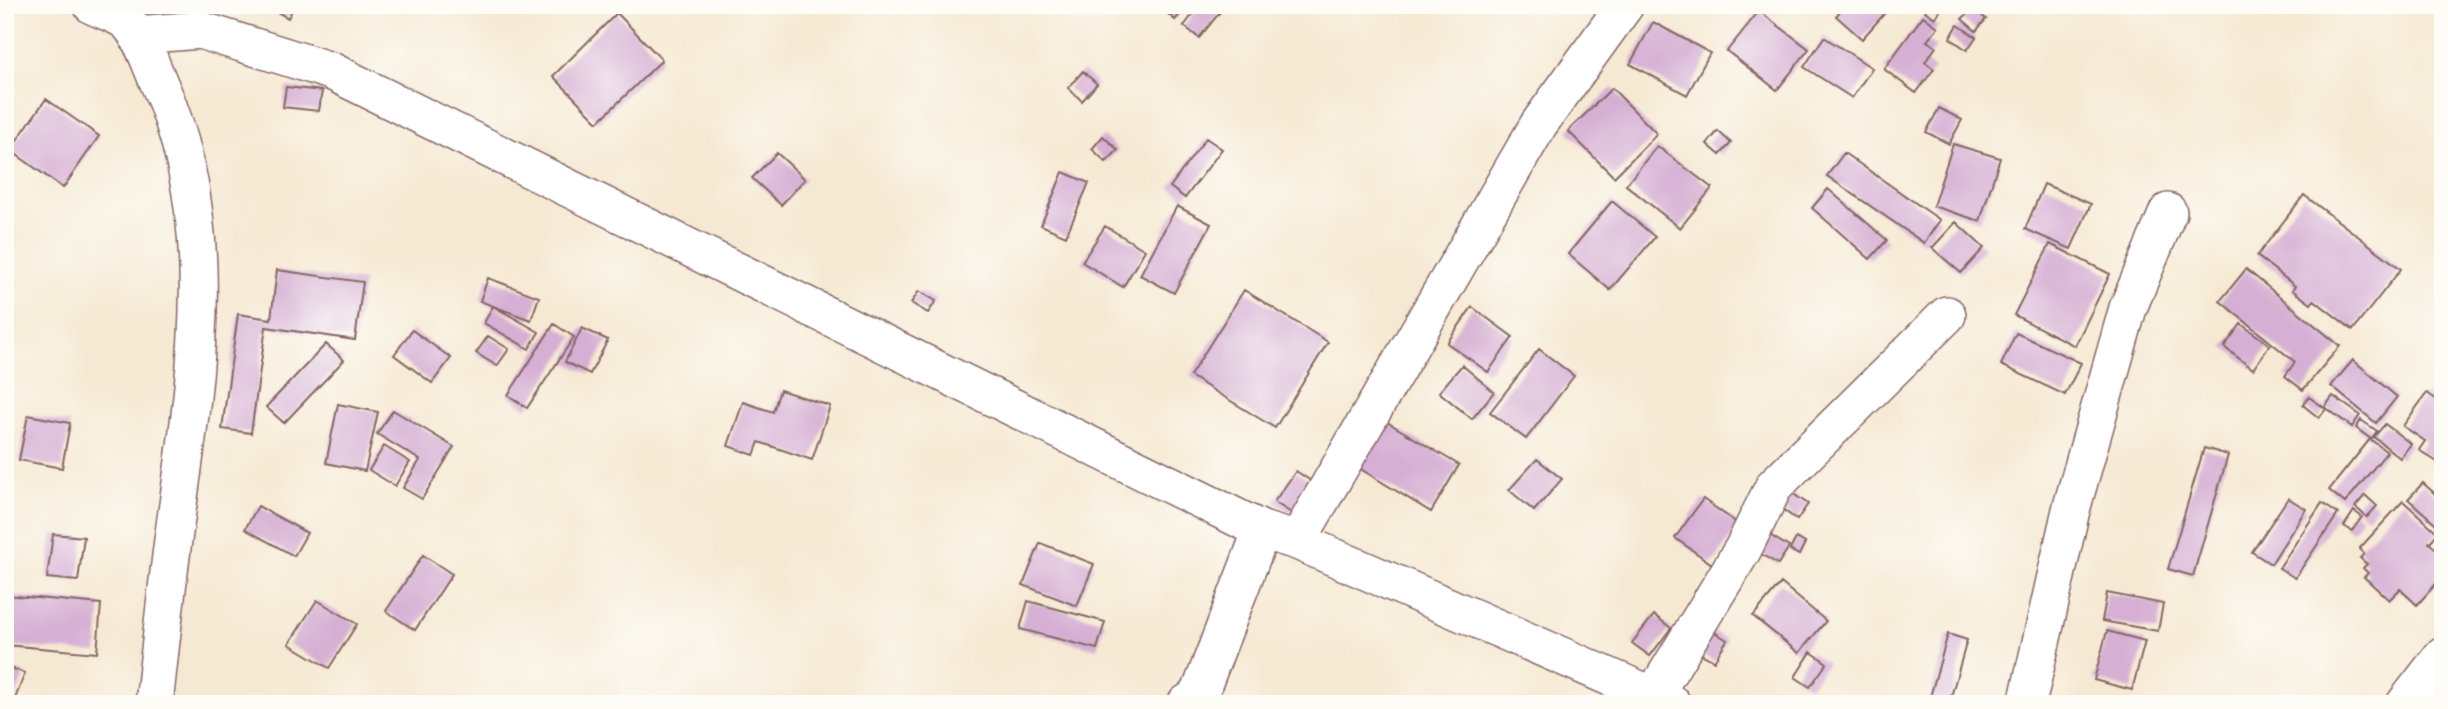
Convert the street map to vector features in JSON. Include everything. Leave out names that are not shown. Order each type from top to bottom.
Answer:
[{"type":"street","points":[[92,5],[135,21],[200,30],[331,71],[1262,530],[1297,541],[1663,699],[1774,486],[1947,316]]},
{"type":"street","points":[[1297,541],[1539,124],[1625,5]]},
{"type":"street","points":[[135,21],[167,102],[184,156],[195,220],[199,327],[192,419],[173,541],[154,704]]},
{"type":"street","points":[[2027,704],[2071,510],[2128,308],[2168,212]]},
{"type":"street","points":[[1185,704],[1199,695],[1262,530]]},
{"type":"street","points":[[2405,704],[2443,655]]},
{"type":"building","points":[[264,5],[295,5],[288,18]]},
{"type":"building","points":[[1158,5],[1188,5],[1175,20]]},
{"type":"building","points":[[1200,5],[1213,5],[1220,12],[1199,38],[1184,26]]},
{"type":"building","points":[[1845,5],[1892,5],[1862,39],[1836,16]]},
{"type":"building","points":[[1929,5],[1944,5],[1935,18],[1925,11]]},
{"type":"building","points":[[1973,8],[1986,19],[1976,31],[1962,19]]},
{"type":"building","points":[[1759,11],[1809,49],[1777,90],[1727,51]]},
{"type":"building","points":[[617,13],[662,60],[598,122],[553,76]]},
{"type":"building","points":[[1923,16],[1938,27],[1927,41],[1936,47],[1925,62],[1934,69],[1916,93],[1884,69]]},
{"type":"building","points":[[1653,22],[1710,53],[1687,95],[1630,64]]},
{"type":"building","points":[[1958,25],[1976,37],[1967,50],[1950,38]]},
{"type":"building","points":[[1824,37],[1872,68],[1852,98],[1804,67]]},
{"type":"building","points":[[1083,71],[1097,84],[1082,101],[1068,88]]},
{"type":"building","points":[[286,87],[322,91],[319,111],[283,107]]},
{"type":"building","points":[[1612,88],[1657,134],[1614,177],[1568,131]]},
{"type":"building","points":[[46,99],[99,136],[63,188],[10,150]]},
{"type":"building","points":[[1939,108],[1962,120],[1949,144],[1926,132]]},
{"type":"building","points":[[1718,131],[1731,143],[1720,155],[1707,144]]},
{"type":"building","points":[[1103,136],[1118,150],[1106,162],[1092,149]]},
{"type":"building","points":[[1206,138],[1222,149],[1185,198],[1170,187]]},
{"type":"building","points":[[1953,144],[2000,158],[1980,221],[1933,206]]},
{"type":"building","points":[[1657,146],[1712,188],[1680,228],[1626,185]]},
{"type":"building","points":[[777,153],[805,179],[781,205],[752,178]]},
{"type":"building","points":[[1844,153],[1940,220],[1924,243],[1827,176]]},
{"type":"building","points":[[1063,172],[1089,183],[1066,236],[1041,225]]},
{"type":"building","points":[[2044,184],[2091,204],[2071,249],[2025,229]]},
{"type":"building","points":[[1828,189],[1887,240],[1870,259],[1812,208]]},
{"type":"building","points":[[2304,195],[2401,269],[2353,330],[2314,300],[2311,304],[2292,290],[2295,286],[2257,256]]},
{"type":"building","points":[[1612,201],[1655,237],[1610,290],[1568,254]]},
{"type":"building","points":[[1177,206],[1211,224],[1174,293],[1140,275]]},
{"type":"building","points":[[1956,222],[1984,248],[1961,273],[1932,248]]},
{"type":"building","points":[[1105,226],[1145,250],[1123,287],[1082,262]]},
{"type":"building","points":[[2050,244],[2110,274],[2075,346],[2014,315]]},
{"type":"building","points":[[2246,269],[2340,346],[2303,390],[2285,376],[2295,362],[2220,301]]},
{"type":"building","points":[[277,270],[363,282],[355,340],[266,327],[251,433],[222,429],[238,314],[271,319]]},
{"type":"building","points":[[488,278],[539,297],[531,320],[480,301]]},
{"type":"building","points":[[1244,290],[1328,342],[1275,428],[1190,376]]},
{"type":"building","points":[[919,291],[936,301],[928,313],[911,303]]},
{"type":"building","points":[[493,306],[539,332],[529,349],[484,323]]},
{"type":"building","points":[[1472,307],[1513,337],[1488,372],[1447,343]]},
{"type":"building","points":[[554,324],[574,337],[527,408],[508,395]]},
{"type":"building","points":[[2241,324],[2270,345],[2253,369],[2224,347]]},
{"type":"building","points":[[582,328],[608,340],[590,374],[565,362]]},
{"type":"building","points":[[412,330],[451,358],[432,383],[394,355]]},
{"type":"building","points":[[2016,333],[2081,363],[2065,395],[2001,365]]},
{"type":"building","points":[[488,336],[509,349],[497,366],[476,353]]},
{"type":"building","points":[[326,344],[344,360],[284,423],[266,407]]},
{"type":"building","points":[[1539,349],[1574,376],[1526,439],[1490,412]]},
{"type":"building","points":[[2353,360],[2397,397],[2376,423],[2331,386]]},
{"type":"building","points":[[1462,365],[1494,392],[1472,419],[1439,392]]},
{"type":"building","points":[[780,390],[830,406],[812,460],[759,442],[754,455],[728,446],[743,402],[773,412]]},
{"type":"building","points":[[2427,393],[2443,404],[2443,466],[2419,450],[2425,441],[2403,426]]},
{"type":"building","points":[[2333,396],[2360,415],[2352,427],[2325,407]]},
{"type":"building","points":[[2309,397],[2326,409],[2319,418],[2303,405]]},
{"type":"building","points":[[338,404],[378,412],[365,471],[326,463]]},
{"type":"building","points":[[393,410],[454,447],[422,499],[403,488],[420,460],[377,434]]},
{"type":"building","points":[[28,415],[70,423],[62,468],[19,460]]},
{"type":"building","points":[[2361,420],[2377,431],[2371,439],[2356,428]]},
{"type":"building","points":[[1387,422],[1459,465],[1431,512],[1359,468]]},
{"type":"building","points":[[2385,424],[2411,444],[2400,458],[2374,437]]},
{"type":"building","points":[[2370,439],[2387,452],[2345,503],[2329,490]]},
{"type":"building","points":[[384,446],[410,462],[395,486],[369,470]]},
{"type":"building","points":[[2204,448],[2228,455],[2193,576],[2168,569]]},
{"type":"building","points":[[1537,459],[1562,479],[1534,511],[1509,490]]},
{"type":"building","points":[[1296,471],[1314,483],[1293,514],[1274,502]]},
{"type":"building","points":[[2423,483],[2443,501],[2443,530],[2408,499]]},
{"type":"building","points":[[1792,493],[1808,504],[1797,520],[1781,508]]},
{"type":"building","points":[[2365,495],[2377,506],[2367,517],[2355,507]]},
{"type":"building","points":[[2288,498],[2306,509],[2271,564],[2252,552]]},
{"type":"building","points":[[1703,499],[1740,525],[1712,564],[1675,538]]},
{"type":"building","points":[[2403,501],[2438,533],[2429,543],[2443,555],[2443,576],[2417,605],[2400,589],[2389,600],[2364,577],[2368,573],[2363,568],[2367,564],[2360,558],[2364,554],[2359,549]]},
{"type":"building","points":[[2322,503],[2338,514],[2295,578],[2279,568]]},
{"type":"building","points":[[258,506],[307,533],[294,556],[245,529]]},
{"type":"building","points":[[2354,511],[2362,517],[2352,531],[2344,526]]},
{"type":"building","points":[[53,534],[84,537],[78,581],[47,578]]},
{"type":"building","points":[[1768,534],[1789,547],[1778,564],[1757,552]]},
{"type":"building","points":[[1796,538],[1805,543],[1799,555],[1790,550]]},
{"type":"building","points":[[1040,543],[1094,564],[1077,606],[1023,585]]},
{"type":"building","points":[[423,555],[452,574],[415,630],[386,611]]},
{"type":"building","points":[[1781,583],[1826,621],[1799,653],[1753,616]]},
{"type":"building","points":[[2107,593],[2163,604],[2158,631],[2102,621]]},
{"type":"building","points":[[5,595],[101,604],[97,653],[5,645]]},
{"type":"building","points":[[317,600],[357,624],[329,668],[289,644]]},
{"type":"building","points":[[1028,601],[1105,622],[1097,649],[1020,629]]},
{"type":"building","points":[[1654,615],[1671,628],[1650,656],[1632,643]]},
{"type":"building","points":[[1713,631],[1727,640],[1714,661],[1699,653]]},
{"type":"building","points":[[2107,631],[2145,641],[2132,690],[2094,680]]},
{"type":"building","points":[[1948,634],[1967,640],[1949,704],[1928,704]]},
{"type":"building","points":[[1811,652],[1827,663],[1810,687],[1795,677]]},
{"type":"building","points":[[5,666],[25,673],[13,704],[5,704]]}]
